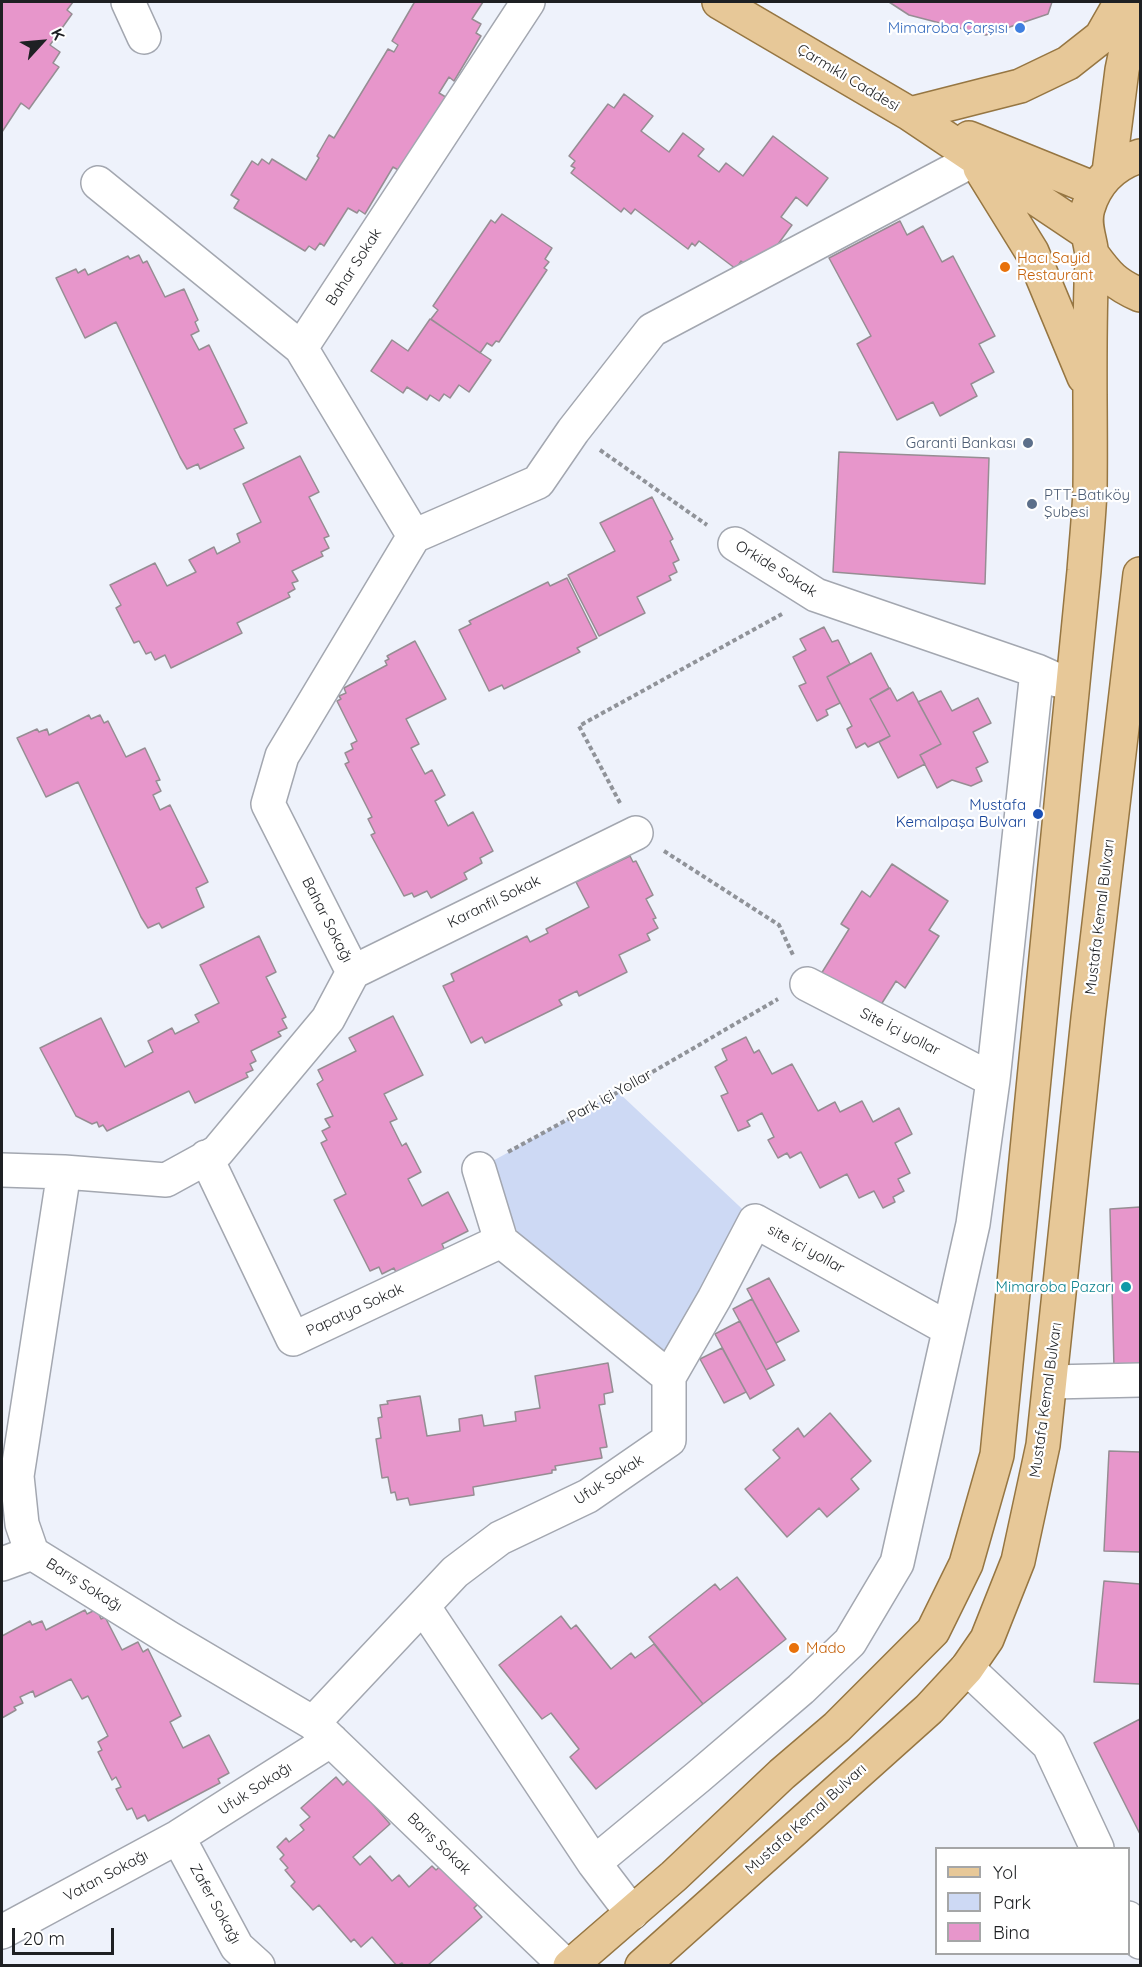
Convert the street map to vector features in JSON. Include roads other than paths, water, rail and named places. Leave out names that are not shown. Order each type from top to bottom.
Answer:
[{"type":"main road","name":"Çarmıklı Caddesi","points":[[719,2],[910,114],[975,159],[1089,243],[1107,273],[1121,287],[1140,295]]},
{"type":"main road","points":[[910,114],[1020,86],[1068,63],[1101,37],[1121,2]]},
{"type":"main road","points":[[568,1965],[674,1876],[782,1774],[837,1726],[933,1631],[966,1564],[997,1455],[1073,686],[1090,490],[1087,210],[1102,181],[1136,2]]},
{"type":"main road","points":[[910,114],[1102,181]]},
{"type":"main road","points":[[1102,181],[1128,160],[1140,156]]},
{"type":"main road","points":[[975,159],[1032,252],[1089,388]]},
{"type":"main road","name":"Mustafa Kemal Bulvarı","points":[[642,1965],[930,1709],[967,1668],[987,1639],[1018,1561],[1043,1445],[1051,1382],[1086,1030],[1140,574]]},
{"type":"street","points":[[128,2],[144,37]]},
{"type":"street","name":"Bahar Sokak","points":[[301,348],[528,2]]},
{"type":"street","points":[[98,183],[301,348],[414,536],[538,482],[573,431],[652,330],[975,159]]},
{"type":"street","name":"Bahar Sokağı","points":[[2,1170],[166,1180],[217,1152],[328,1019],[353,972],[268,804],[282,756],[414,536]]},
{"type":"street","name":"Orkide Sokak","points":[[735,544],[816,595],[1037,671],[1073,686]]},
{"type":"street","points":[[594,1863],[801,1689],[850,1642],[897,1563],[973,1224],[993,1080],[1037,671]]},
{"type":"street","name":"Karanfil Sokak","points":[[353,972],[636,833]]},
{"type":"street","name":"Site İçi yollar","points":[[807,984],[993,1080]]},
{"type":"street","name":"Papatya Sokak","points":[[206,1157],[293,1339],[501,1240]]},
{"type":"street","points":[[479,1169],[501,1240],[669,1377]]},
{"type":"street","name":"Barış Sokağı","points":[[64,1172],[9,1480],[32,1553],[322,1731]]},
{"type":"street","name":"site içi yollar","points":[[669,1377],[756,1221],[949,1329]]},
{"type":"street","name":"Ufuk Sokak","points":[[322,1731],[423,1606],[455,1572],[500,1538],[588,1496],[669,1440],[669,1377]]},
{"type":"street","points":[[1051,1382],[1140,1380]]},
{"type":"street","points":[[2,1564],[32,1553]]},
{"type":"street","points":[[423,1606],[594,1863],[632,1913]]},
{"type":"street","points":[[967,1668],[1049,1745],[1097,1847]]},
{"type":"street","name":"Ufuk Sokağı","points":[[178,1837],[322,1731]]},
{"type":"street","name":"Barış Sokak","points":[[322,1731],[568,1965]]},
{"type":"street","name":"Vatan Sokağı","points":[[2,1932],[178,1837]]},
{"type":"street","name":"Zafer Sokağı","points":[[178,1837],[237,1947],[258,1965]]},
{"type":"street","points":[[1130,1922],[1140,1942]]},
{"type":"place","name":"Mimaroba Çarşısı","points":[[1020,28]]},
{"type":"place","name":"Hacı Sayid Restaurant","points":[[1005,267]]},
{"type":"place","name":"Garanti Bankası","points":[[1028,443]]},
{"type":"place","name":"PTT-Batıköy Şubesi","points":[[1032,504]]},
{"type":"place","name":"Mustafa Kemalpaşa Bulvarı","points":[[1038,814]]},
{"type":"place","name":"Mimaroba Pazarı","points":[[1126,1287]]},
{"type":"place","name":"Mado","points":[[794,1648]]}]
